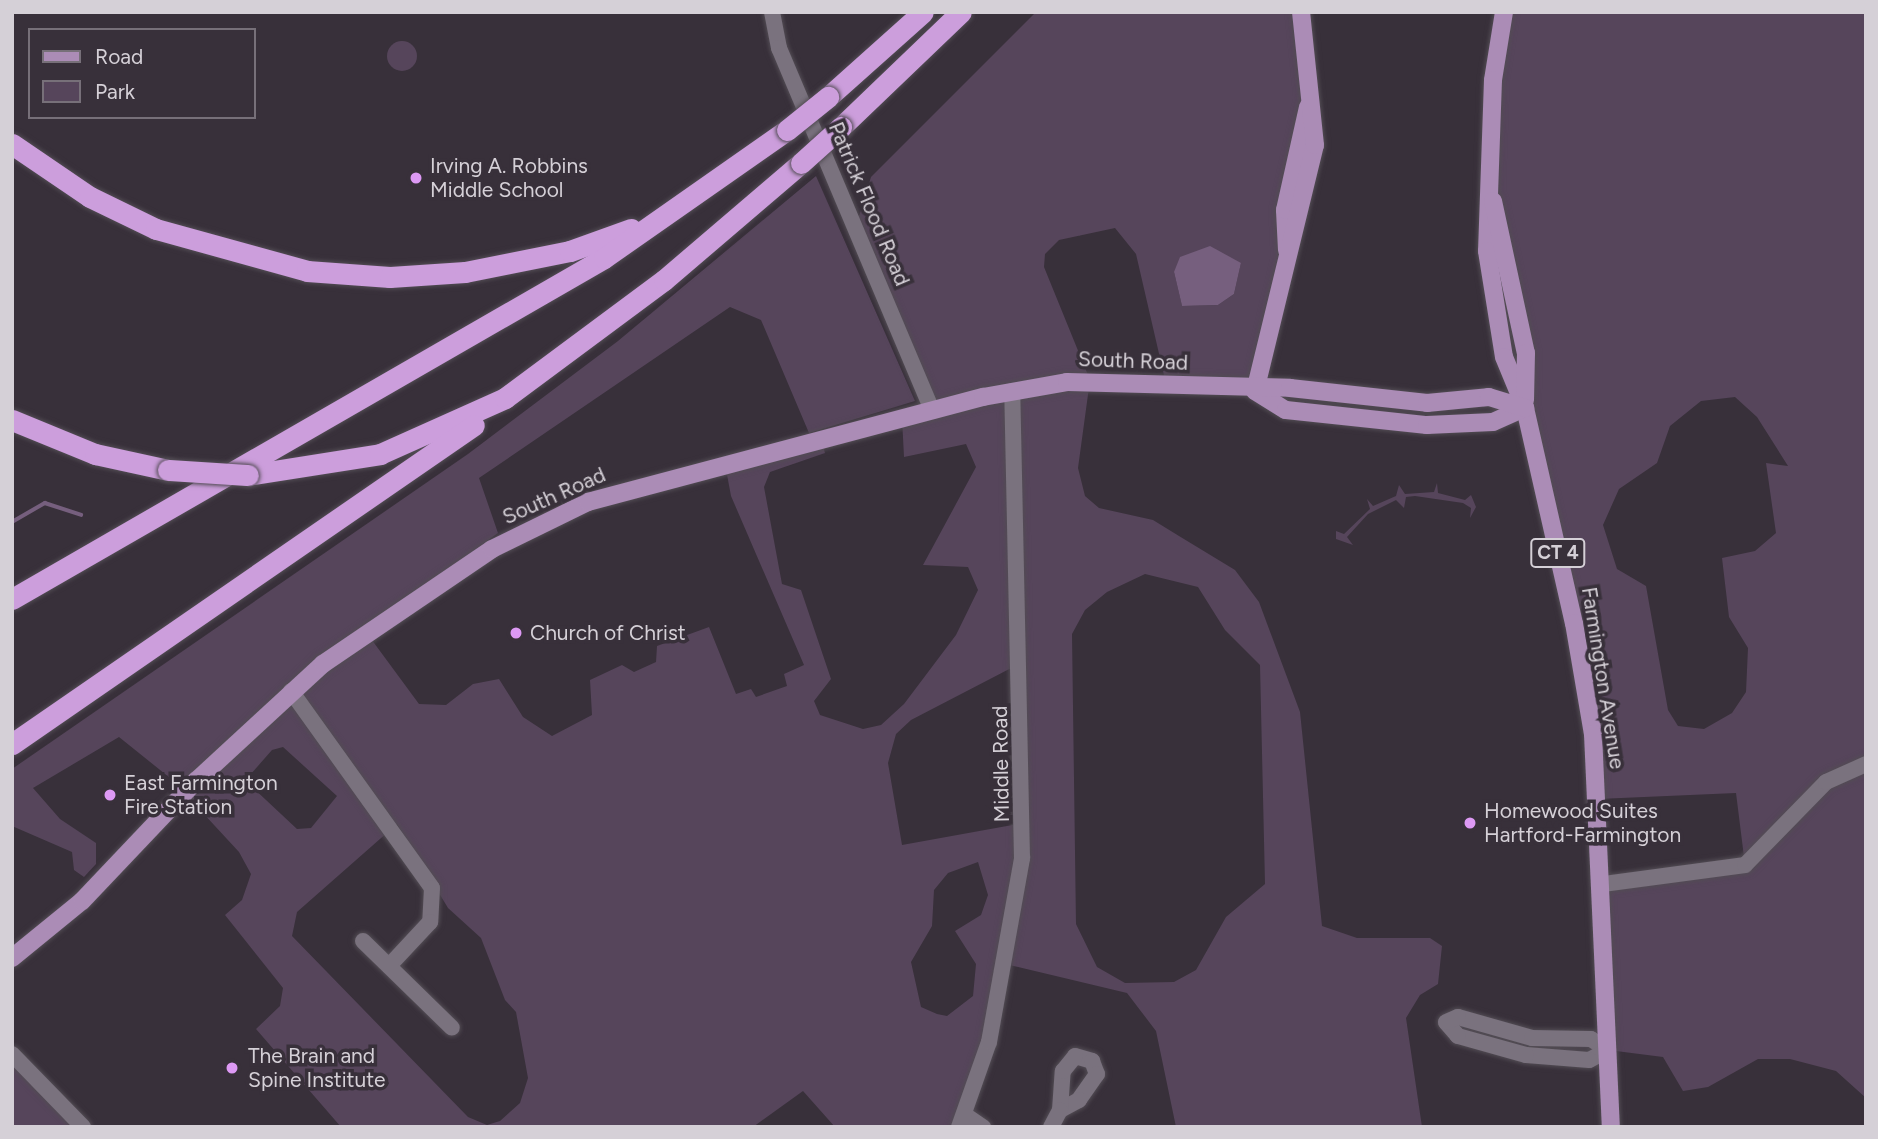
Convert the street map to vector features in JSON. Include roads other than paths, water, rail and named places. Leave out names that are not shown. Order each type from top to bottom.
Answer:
[{"type":"highway","points":[[12,599],[573,277],[686,202],[787,130],[923,12]]},
{"type":"highway","points":[[12,744],[459,437],[505,398],[664,280],[841,127],[961,12]]},
{"type":"highway","points":[[12,144],[90,197],[164,233],[255,261],[340,275],[426,275],[527,261],[607,239],[686,202]]},
{"type":"highway","points":[[12,420],[95,454],[169,470],[248,475],[372,456],[505,398]]},
{"type":"main road","points":[[1255,391],[1287,250],[1298,233],[1315,145],[1301,12]]},
{"type":"main road","name":"Farmington Avenue","points":[[1504,12],[1493,80],[1491,287],[1504,357],[1525,408],[1589,711],[1603,884],[1611,1127]]},
{"type":"main road","name":"South Road","points":[[12,958],[82,901],[291,691],[425,592],[561,513],[652,482],[932,411],[1012,391],[1090,380],[1255,391],[1290,388],[1427,403],[1489,397],[1525,408]]},
{"type":"street","name":"Patrick Flood Road","points":[[772,12],[779,48],[932,411]]},
{"type":"street","name":"Middle Road","points":[[962,1121],[986,1054],[1011,930],[1024,823],[1012,391]]},
{"type":"street","points":[[291,691],[432,888],[430,922],[389,966]]},
{"type":"street","points":[[1603,884],[1745,865],[1826,782],[1866,764]]},
{"type":"street","points":[[363,941],[452,1028]]},
{"type":"street","points":[[1458,1017],[1532,1038],[1591,1039],[1608,1050],[1589,1060],[1526,1055],[1458,1036],[1446,1022],[1458,1017]]},
{"type":"street","points":[[12,1054],[83,1127]]},
{"type":"street","points":[[1051,1127],[1060,1110]]},
{"type":"street","points":[[962,1121],[983,1127]]},
{"type":"waterway","points":[[12,522],[45,503],[81,515]]},
{"type":"place","name":"Irving A. Robbins Middle School","points":[[416,178]]},
{"type":"place","name":"Church of Christ","points":[[516,633]]},
{"type":"place","name":"East Farmington Fire Station","points":[[110,795]]},
{"type":"place","name":"Homewood Suites Hartford-Farmington","points":[[1470,823]]},
{"type":"place","name":"The Brain and Spine Institute","points":[[232,1068]]}]
